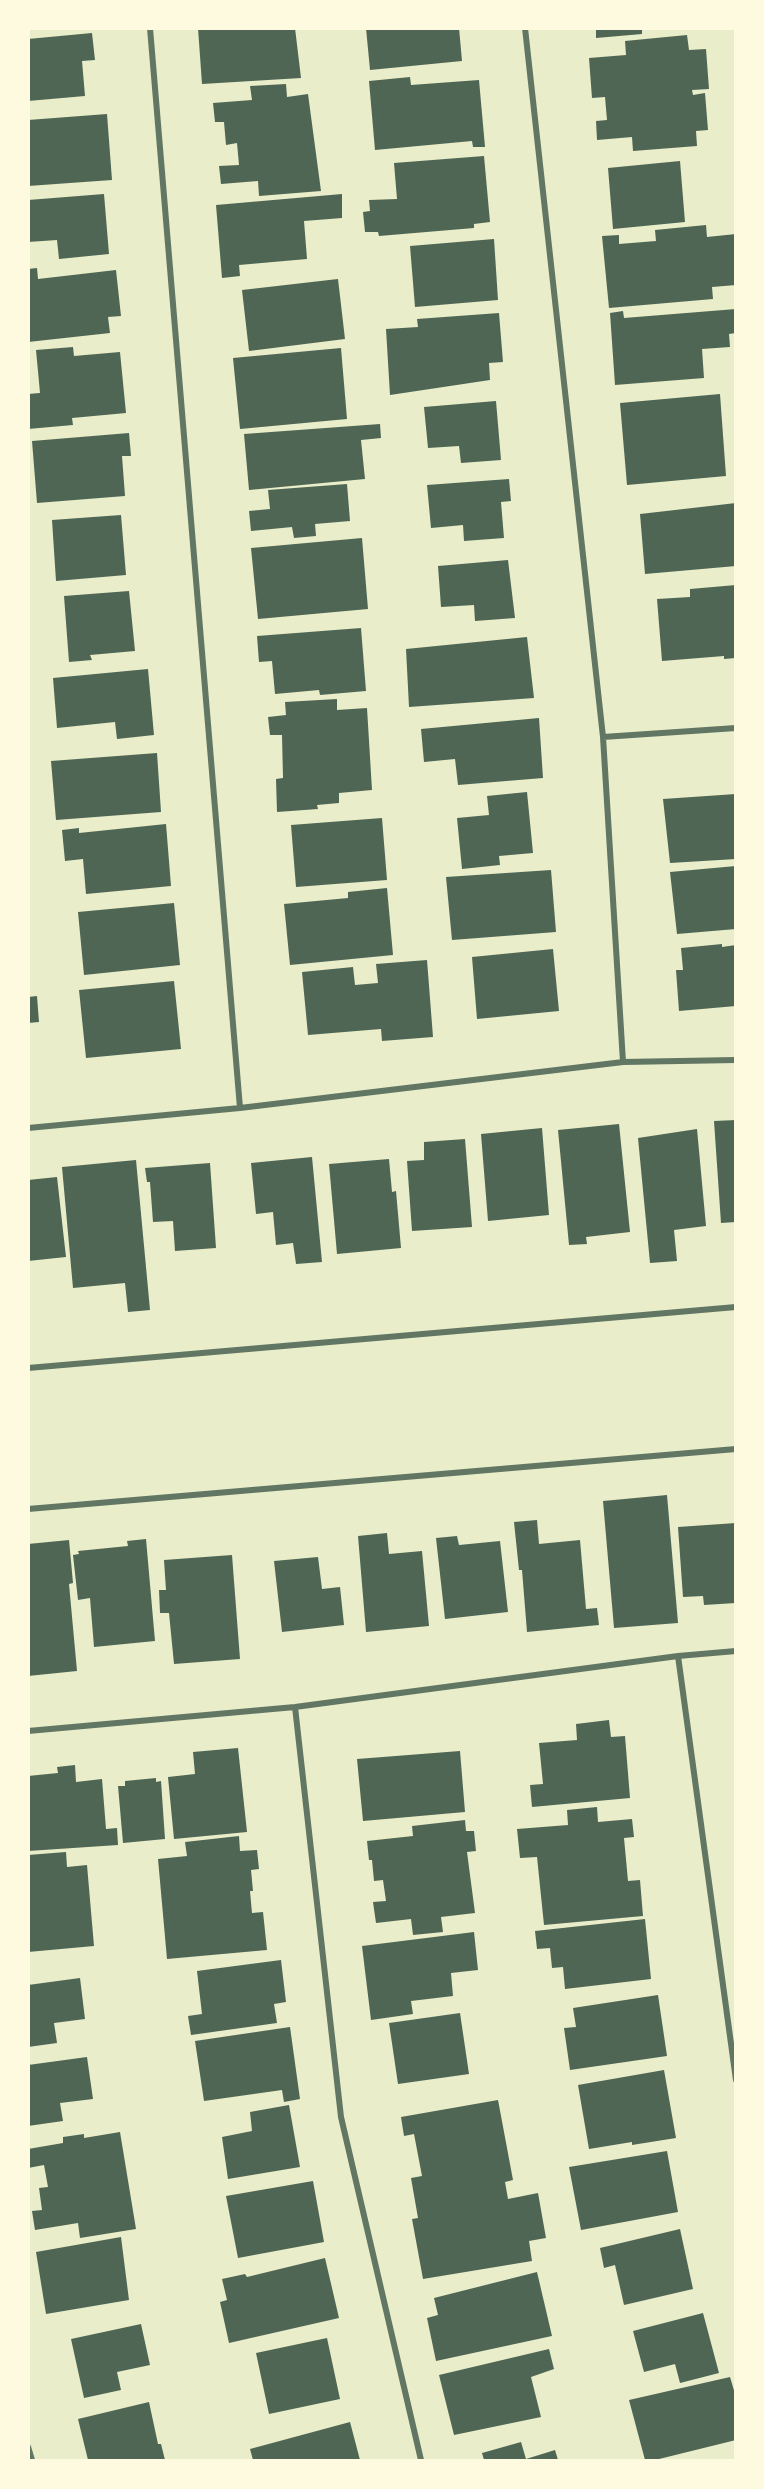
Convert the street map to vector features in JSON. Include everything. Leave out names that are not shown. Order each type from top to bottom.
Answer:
[{"type":"street","points":[[150,28],[240,1108]]},
{"type":"street","points":[[525,28],[603,737],[623,1062]]},
{"type":"street","points":[[603,737],[735,728]]},
{"type":"street","points":[[28,1128],[240,1108],[623,1062],[735,1060]]},
{"type":"street","points":[[28,1368],[735,1307]]},
{"type":"street","points":[[28,1509],[735,1449]]},
{"type":"street","points":[[28,1731],[295,1707],[678,1656],[735,1651]]},
{"type":"street","points":[[678,1656],[733,2049],[735,2080]]},
{"type":"street","points":[[295,1707],[341,2117],[421,2460]]},
{"type":"street","points":[[28,2446],[32,2460]]},
{"type":"building","points":[[198,28],[295,28],[301,78],[202,84]]},
{"type":"building","points":[[366,28],[459,28],[462,61],[370,70]]},
{"type":"building","points":[[596,28],[642,28],[642,34],[596,38]]},
{"type":"building","points":[[92,33],[95,60],[82,61],[85,96],[28,101],[28,39]]},
{"type":"building","points":[[687,35],[689,50],[706,49],[709,89],[692,90],[693,95],[705,93],[708,130],[696,131],[697,146],[633,151],[632,137],[597,140],[596,121],[607,120],[605,97],[592,98],[589,58],[626,55],[625,41]]},
{"type":"building","points":[[410,77],[411,85],[479,80],[485,147],[473,147],[472,141],[375,150],[369,81]]},
{"type":"building","points":[[286,84],[287,97],[308,94],[321,191],[259,196],[258,181],[221,184],[219,166],[239,165],[237,143],[226,145],[224,122],[215,122],[213,103],[252,100],[250,86]]},
{"type":"building","points":[[107,114],[112,180],[28,186],[28,120]]},
{"type":"building","points":[[484,156],[490,222],[474,224],[474,228],[379,236],[378,232],[365,232],[363,212],[370,211],[369,200],[397,199],[394,163]]},
{"type":"building","points":[[680,161],[685,222],[613,229],[608,168]]},
{"type":"building","points":[[104,194],[109,254],[59,259],[57,240],[28,242],[28,200]]},
{"type":"building","points":[[342,194],[342,218],[304,221],[307,259],[239,265],[240,276],[222,278],[216,205]]},
{"type":"building","points":[[706,225],[707,237],[736,234],[736,285],[712,287],[713,299],[609,308],[602,236],[619,235],[619,244],[656,241],[655,230]]},
{"type":"building","points":[[494,239],[498,300],[415,307],[410,246]]},
{"type":"building","points":[[37,268],[38,279],[116,270],[121,316],[108,317],[110,333],[28,342],[28,269]]},
{"type":"building","points":[[338,279],[345,339],[249,351],[242,290]]},
{"type":"building","points":[[736,309],[736,333],[729,334],[730,347],[702,349],[704,378],[615,385],[610,313],[623,311],[624,318]]},
{"type":"building","points":[[499,313],[503,362],[489,363],[490,380],[390,395],[386,329],[418,327],[417,319]]},
{"type":"building","points":[[73,347],[74,356],[120,352],[126,413],[72,418],[73,425],[28,429],[28,394],[40,393],[36,350]]},
{"type":"building","points":[[341,348],[347,419],[240,429],[233,358]]},
{"type":"building","points":[[720,394],[726,476],[627,485],[620,403]]},
{"type":"building","points":[[496,401],[501,460],[461,463],[459,446],[428,448],[424,407]]},
{"type":"building","points":[[380,424],[381,438],[361,440],[365,479],[249,490],[244,434]]},
{"type":"building","points":[[129,433],[131,456],[122,456],[125,496],[37,503],[32,441]]},
{"type":"building","points":[[509,479],[511,501],[501,502],[504,538],[464,541],[463,525],[431,528],[427,485]]},
{"type":"building","points":[[347,484],[350,521],[315,524],[316,536],[294,538],[292,527],[251,531],[249,511],[270,509],[268,490]]},
{"type":"building","points":[[736,503],[736,566],[645,574],[640,514]]},
{"type":"building","points":[[121,515],[126,575],[56,581],[52,520]]},
{"type":"building","points":[[362,538],[368,609],[258,619],[251,548]]},
{"type":"building","points":[[508,560],[515,618],[475,621],[474,605],[441,607],[438,566]]},
{"type":"building","points":[[736,585],[736,658],[724,659],[724,656],[662,661],[657,599],[690,597],[690,589]]},
{"type":"building","points":[[129,591],[135,651],[90,655],[92,660],[69,662],[64,596]]},
{"type":"building","points":[[361,628],[366,691],[320,695],[319,690],[275,694],[272,661],[259,662],[257,636]]},
{"type":"building","points":[[527,637],[534,698],[409,707],[406,649]]},
{"type":"building","points":[[148,669],[154,735],[117,739],[115,722],[57,728],[53,678]]},
{"type":"building","points":[[337,699],[337,710],[367,708],[372,790],[339,793],[339,803],[317,805],[318,809],[277,812],[276,779],[283,778],[282,735],[270,735],[268,717],[286,715],[285,702]]},
{"type":"building","points":[[539,718],[543,778],[458,785],[455,759],[424,762],[421,729]]},
{"type":"building","points":[[157,753],[161,812],[56,820],[51,761]]},
{"type":"building","points":[[527,792],[533,853],[499,856],[500,865],[462,869],[457,818],[489,815],[487,796]]},
{"type":"building","points":[[736,794],[736,859],[670,863],[663,799]]},
{"type":"building","points":[[382,818],[387,880],[296,887],[291,825]]},
{"type":"building","points":[[166,824],[171,886],[86,894],[83,859],[65,861],[62,830],[79,828],[79,833]]},
{"type":"building","points":[[736,866],[736,929],[677,934],[670,872]]},
{"type":"building","points":[[551,870],[556,932],[452,940],[446,877]]},
{"type":"building","points":[[387,888],[393,955],[290,965],[284,904],[348,898],[348,892]]},
{"type":"building","points":[[174,903],[180,965],[84,975],[78,912]]},
{"type":"building","points":[[722,944],[722,947],[736,945],[736,1006],[679,1011],[676,970],[683,970],[681,948]]},
{"type":"building","points":[[553,949],[559,1011],[477,1019],[472,957]]},
{"type":"building","points":[[427,960],[433,1037],[382,1041],[381,1029],[308,1035],[302,972],[353,967],[355,985],[378,983],[376,964]]},
{"type":"building","points":[[174,981],[181,1049],[86,1058],[79,990]]},
{"type":"building","points":[[37,996],[39,1022],[28,1023],[28,997]]},
{"type":"building","points":[[736,1120],[736,1222],[721,1223],[714,1121]]},
{"type":"building","points":[[619,1124],[630,1232],[586,1237],[587,1244],[569,1245],[558,1130]]},
{"type":"building","points":[[542,1128],[549,1215],[488,1221],[481,1134]]},
{"type":"building","points":[[697,1129],[706,1226],[674,1230],[677,1261],[650,1263],[638,1138]]},
{"type":"building","points":[[465,1139],[472,1227],[412,1231],[407,1161],[424,1160],[424,1142]]},
{"type":"building","points":[[312,1157],[322,1262],[296,1264],[293,1243],[276,1245],[273,1212],[256,1214],[251,1163]]},
{"type":"building","points":[[389,1159],[392,1192],[396,1191],[401,1248],[337,1254],[329,1164]]},
{"type":"building","points":[[136,1160],[150,1310],[128,1312],[125,1283],[73,1288],[62,1167]]},
{"type":"building","points":[[210,1163],[216,1248],[175,1251],[173,1221],[153,1222],[150,1182],[147,1182],[145,1168]]},
{"type":"building","points":[[57,1177],[66,1257],[28,1261],[28,1180]]},
{"type":"building","points":[[667,1495],[678,1623],[614,1628],[603,1501]]},
{"type":"building","points":[[537,1520],[539,1544],[580,1540],[586,1609],[597,1608],[599,1625],[527,1632],[522,1570],[519,1570],[514,1522]]},
{"type":"building","points":[[736,1523],[736,1603],[704,1605],[703,1596],[683,1597],[678,1527]]},
{"type":"building","points":[[387,1533],[389,1554],[422,1551],[429,1626],[366,1632],[358,1536]]},
{"type":"building","points":[[457,1536],[459,1545],[500,1541],[508,1612],[445,1619],[436,1538]]},
{"type":"building","points":[[146,1539],[155,1641],[94,1647],[90,1598],[78,1600],[73,1555],[79,1554],[78,1551],[128,1546],[127,1541]]},
{"type":"building","points":[[69,1540],[73,1583],[69,1584],[77,1671],[28,1676],[28,1544]]},
{"type":"building","points":[[232,1555],[240,1659],[174,1664],[169,1613],[160,1613],[159,1590],[166,1590],[164,1560]]},
{"type":"building","points":[[318,1557],[322,1589],[340,1587],[344,1625],[282,1632],[274,1561]]},
{"type":"building","points":[[609,1720],[611,1737],[625,1736],[630,1798],[532,1807],[530,1785],[543,1784],[539,1743],[577,1740],[576,1724]]},
{"type":"building","points":[[238,1748],[247,1832],[174,1839],[168,1777],[195,1774],[193,1752]]},
{"type":"building","points":[[460,1751],[465,1812],[363,1821],[357,1759]]},
{"type":"building","points":[[75,1765],[76,1782],[102,1779],[106,1829],[117,1828],[118,1845],[28,1851],[28,1776],[58,1773],[57,1767]]},
{"type":"building","points":[[156,1778],[156,1782],[161,1781],[165,1839],[123,1843],[118,1786],[125,1786],[125,1781]]},
{"type":"building","points":[[597,1807],[598,1822],[632,1819],[634,1837],[624,1838],[628,1881],[640,1880],[643,1916],[544,1925],[537,1857],[520,1858],[517,1829],[568,1825],[567,1810]]},
{"type":"building","points":[[465,1820],[466,1831],[474,1831],[476,1851],[467,1852],[475,1913],[441,1917],[443,1932],[413,1935],[411,1919],[376,1923],[373,1902],[386,1901],[383,1880],[374,1881],[367,1841],[413,1836],[412,1826]]},
{"type":"building","points":[[239,1836],[240,1851],[257,1850],[259,1869],[251,1870],[252,1913],[263,1912],[267,1950],[167,1959],[158,1859],[187,1856],[185,1842]]},
{"type":"building","points":[[66,1852],[67,1867],[87,1865],[94,1946],[28,1952],[28,1855]]},
{"type":"building","points":[[645,1919],[651,1979],[565,1989],[563,1967],[552,1968],[550,1948],[537,1949],[535,1931]]},
{"type":"building","points":[[474,1932],[478,1970],[451,1973],[453,1996],[411,2001],[413,2014],[371,2020],[362,1946]]},
{"type":"building","points":[[281,1960],[286,2002],[274,2004],[277,2023],[191,2035],[188,2016],[202,2014],[197,1971]]},
{"type":"building","points":[[80,1978],[85,2019],[54,2023],[57,2043],[28,2047],[28,1985]]},
{"type":"building","points":[[658,1995],[667,2056],[570,2070],[564,2028],[576,2027],[573,2008]]},
{"type":"building","points":[[460,2013],[469,2074],[398,2084],[389,2023]]},
{"type":"building","points":[[290,2027],[300,2099],[284,2102],[282,2090],[204,2101],[195,2041]]},
{"type":"building","points":[[87,2057],[93,2099],[60,2103],[63,2121],[28,2126],[28,2065]]},
{"type":"building","points":[[664,2070],[676,2138],[589,2149],[578,2085]]},
{"type":"building","points":[[498,2100],[513,2180],[505,2182],[508,2199],[538,2193],[546,2238],[529,2241],[532,2261],[423,2279],[412,2219],[418,2218],[411,2178],[422,2176],[414,2134],[404,2136],[401,2117]]},
{"type":"building","points":[[289,2105],[300,2167],[228,2179],[222,2137],[252,2131],[250,2112]]},
{"type":"building","points":[[120,2132],[136,2229],[80,2238],[78,2223],[35,2230],[32,2211],[42,2210],[39,2188],[48,2187],[44,2165],[28,2168],[28,2149],[63,2143],[63,2137],[84,2134],[84,2138]]},
{"type":"building","points":[[667,2151],[678,2212],[581,2230],[569,2167]]},
{"type":"building","points":[[313,2181],[324,2242],[238,2258],[226,2196]]},
{"type":"building","points":[[680,2229],[693,2289],[624,2305],[615,2265],[604,2268],[600,2248]]},
{"type":"building","points":[[121,2237],[129,2300],[46,2314],[36,2252]]},
{"type":"building","points":[[325,2258],[339,2318],[229,2343],[220,2302],[227,2300],[222,2279],[245,2274],[247,2277]]},
{"type":"building","points":[[537,2272],[552,2336],[436,2361],[427,2318],[438,2315],[434,2298]]},
{"type":"building","points":[[703,2313],[719,2373],[680,2383],[675,2364],[644,2372],[633,2331]]},
{"type":"building","points":[[141,2324],[150,2365],[117,2372],[121,2390],[84,2398],[71,2339]]},
{"type":"building","points":[[327,2338],[340,2399],[269,2414],[256,2353]]},
{"type":"building","points":[[549,2349],[554,2369],[531,2377],[541,2417],[454,2435],[439,2375]]},
{"type":"building","points":[[730,2377],[736,2397],[736,2440],[655,2460],[645,2460],[629,2400]]},
{"type":"building","points":[[149,2402],[158,2444],[161,2444],[165,2460],[88,2460],[78,2419]]},
{"type":"building","points":[[350,2422],[360,2460],[253,2460],[250,2449]]},
{"type":"building","points":[[521,2442],[526,2459],[555,2450],[558,2460],[484,2460],[482,2453]]}]
